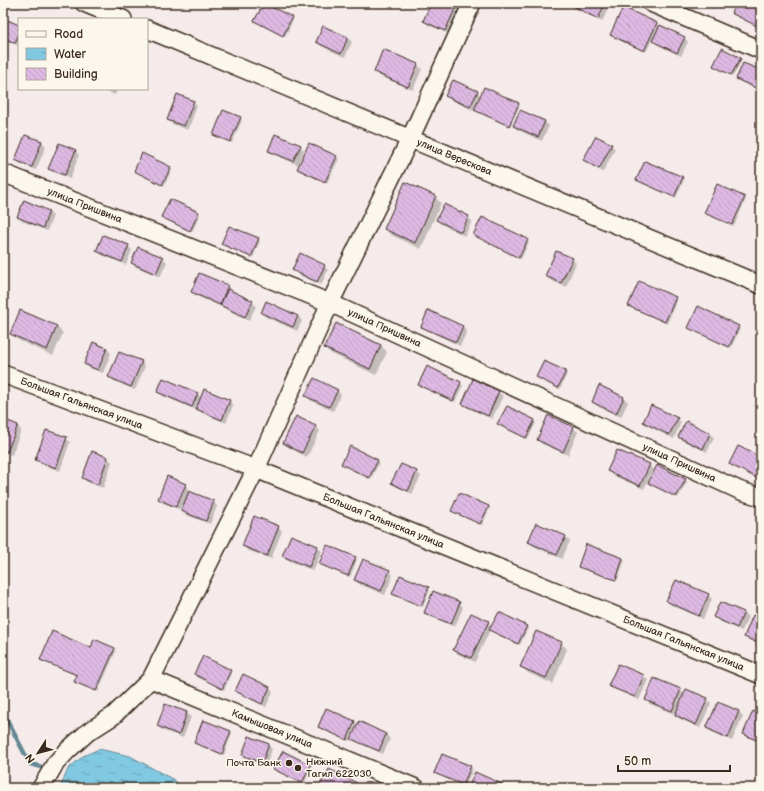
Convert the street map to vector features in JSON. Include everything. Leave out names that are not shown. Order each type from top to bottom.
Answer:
[{"type":"street","points":[[84,3],[121,18]]},
{"type":"street","points":[[41,788],[55,764],[68,750],[88,732],[113,716],[151,679],[256,469],[330,303],[410,139],[472,3]]},
{"type":"street","points":[[651,3],[761,50]]},
{"type":"street","name":"улица Верескова","points":[[148,29],[761,285]]},
{"type":"street","name":"улица Пришвина","points":[[3,173],[330,303],[741,491],[761,497]]},
{"type":"street","name":"Большая Гальянская улица","points":[[3,374],[256,469],[761,676]]},
{"type":"street","name":"Камышовая улица","points":[[151,679],[416,788]]},
{"type":"water","points":[[99,749],[130,756],[174,780],[183,788],[60,788],[68,769],[83,756]]},
{"type":"building","points":[[264,3],[292,17],[283,36],[254,21]]},
{"type":"building","points":[[431,3],[458,3],[445,31],[423,21]]},
{"type":"building","points":[[575,3],[605,3],[598,19],[573,6]]},
{"type":"building","points":[[736,3],[751,3],[761,8],[761,28],[731,13]]},
{"type":"building","points":[[623,7],[657,23],[644,51],[610,35]]},
{"type":"building","points":[[3,18],[18,25],[18,36],[15,43],[3,38]]},
{"type":"building","points":[[660,25],[685,37],[677,53],[652,41]]},
{"type":"building","points":[[323,26],[348,37],[341,54],[316,42]]},
{"type":"building","points":[[722,48],[741,58],[731,75],[713,66]]},
{"type":"building","points":[[383,49],[418,64],[408,87],[374,72]]},
{"type":"building","points":[[743,63],[761,70],[761,90],[736,79]]},
{"type":"building","points":[[453,80],[478,91],[470,107],[445,96]]},
{"type":"building","points":[[484,87],[519,103],[509,126],[474,110]]},
{"type":"building","points":[[177,94],[194,101],[184,126],[167,120]]},
{"type":"building","points":[[223,110],[241,117],[230,142],[213,135]]},
{"type":"building","points":[[520,110],[545,121],[538,137],[513,126]]},
{"type":"building","points":[[275,134],[301,145],[293,161],[268,151]]},
{"type":"building","points":[[25,135],[42,141],[32,167],[15,160]]},
{"type":"building","points":[[596,136],[612,144],[599,169],[583,160]]},
{"type":"building","points":[[59,143],[76,150],[65,175],[48,169]]},
{"type":"building","points":[[309,143],[337,156],[325,182],[297,169]]},
{"type":"building","points":[[142,153],[171,167],[162,185],[134,171]]},
{"type":"building","points":[[645,161],[683,177],[674,197],[636,180]]},
{"type":"building","points":[[405,182],[436,196],[415,243],[384,229]]},
{"type":"building","points":[[717,184],[745,197],[732,225],[704,213]]},
{"type":"building","points":[[170,199],[199,212],[190,231],[161,217]]},
{"type":"building","points":[[24,200],[49,211],[43,228],[17,217]]},
{"type":"building","points":[[444,204],[469,216],[461,232],[436,220]]},
{"type":"building","points":[[482,217],[528,239],[519,258],[473,235]]},
{"type":"building","points":[[229,226],[259,238],[251,257],[221,244]]},
{"type":"building","points":[[103,235],[129,245],[122,262],[96,251]]},
{"type":"building","points":[[138,247],[163,257],[156,274],[131,263]]},
{"type":"building","points":[[556,251],[573,258],[561,283],[545,276]]},
{"type":"building","points":[[300,253],[325,265],[317,282],[292,270]]},
{"type":"building","points":[[199,273],[228,285],[220,305],[191,292]]},
{"type":"building","points":[[639,281],[676,297],[665,322],[628,306]]},
{"type":"building","points":[[228,289],[253,301],[245,317],[220,305]]},
{"type":"building","points":[[266,301],[298,316],[293,327],[261,313]]},
{"type":"building","points":[[698,306],[739,326],[729,347],[688,328]]},
{"type":"building","points":[[20,310],[57,326],[47,350],[10,334]]},
{"type":"building","points":[[428,310],[463,326],[456,342],[421,327]]},
{"type":"building","points":[[336,323],[381,345],[370,369],[324,348]]},
{"type":"building","points":[[93,342],[107,348],[98,370],[84,364]]},
{"type":"building","points":[[119,352],[142,361],[131,387],[108,377]]},
{"type":"building","points":[[544,361],[566,371],[558,388],[536,377]]},
{"type":"building","points":[[427,366],[461,382],[453,401],[418,385]]},
{"type":"building","points":[[163,378],[198,393],[192,407],[157,392]]},
{"type":"building","points":[[314,378],[338,390],[329,407],[305,396]]},
{"type":"building","points":[[473,379],[499,391],[488,416],[462,404]]},
{"type":"building","points":[[599,385],[624,397],[616,414],[592,402]]},
{"type":"building","points":[[204,389],[230,400],[222,420],[196,409]]},
{"type":"building","points":[[651,405],[678,418],[669,435],[643,422]]},
{"type":"building","points":[[507,406],[535,420],[526,438],[497,424]]},
{"type":"building","points":[[548,415],[574,427],[563,452],[537,440]]},
{"type":"building","points":[[296,416],[316,426],[302,453],[283,443]]},
{"type":"building","points":[[3,419],[18,425],[7,452],[3,450]]},
{"type":"building","points":[[686,421],[710,433],[703,449],[678,437]]},
{"type":"building","points":[[46,430],[67,437],[56,468],[35,460]]},
{"type":"building","points":[[350,446],[378,460],[369,478],[341,464]]},
{"type":"building","points":[[738,446],[761,457],[761,471],[757,478],[729,464]]},
{"type":"building","points":[[617,450],[650,464],[640,486],[607,471]]},
{"type":"building","points":[[92,451],[108,457],[98,485],[82,478]]},
{"type":"building","points":[[401,464],[417,471],[408,491],[391,483]]},
{"type":"building","points":[[657,465],[686,479],[676,497],[648,483]]},
{"type":"building","points":[[167,476],[186,484],[176,507],[158,499]]},
{"type":"building","points":[[189,491],[214,501],[206,521],[181,511]]},
{"type":"building","points":[[459,493],[489,506],[480,524],[451,511]]},
{"type":"building","points":[[254,516],[279,526],[267,556],[242,546]]},
{"type":"building","points":[[536,523],[566,536],[557,555],[528,542]]},
{"type":"building","points":[[291,535],[318,546],[309,567],[282,556]]},
{"type":"building","points":[[586,544],[623,558],[616,580],[578,567]]},
{"type":"building","points":[[327,545],[356,557],[348,576],[319,564]]},
{"type":"building","points":[[363,559],[390,570],[381,591],[354,580]]},
{"type":"building","points":[[400,575],[429,587],[421,606],[392,594]]},
{"type":"building","points":[[676,580],[709,594],[699,616],[666,601]]},
{"type":"building","points":[[433,591],[460,602],[451,624],[424,613]]},
{"type":"building","points":[[720,602],[744,612],[737,628],[713,617]]},
{"type":"building","points":[[499,612],[527,626],[518,644],[489,630]]},
{"type":"building","points":[[471,613],[489,621],[471,658],[453,650]]},
{"type":"building","points":[[753,615],[761,619],[761,644],[744,637]]},
{"type":"building","points":[[52,631],[91,648],[94,639],[115,648],[96,691],[74,682],[77,675],[40,660]]},
{"type":"building","points":[[536,631],[562,642],[546,678],[520,667]]},
{"type":"building","points":[[203,656],[231,670],[222,689],[194,674]]},
{"type":"building","points":[[618,664],[644,675],[635,697],[608,686]]},
{"type":"building","points":[[243,674],[270,687],[262,704],[235,691]]},
{"type":"building","points":[[654,678],[681,689],[672,711],[645,700]]},
{"type":"building","points":[[686,689],[708,698],[696,725],[675,715]]},
{"type":"building","points":[[718,702],[739,711],[728,738],[706,728]]},
{"type":"building","points":[[165,704],[187,712],[179,735],[157,726]]},
{"type":"building","points":[[326,708],[355,721],[347,740],[318,727]]},
{"type":"building","points":[[753,711],[761,715],[761,742],[743,734]]},
{"type":"building","points":[[203,720],[231,731],[222,754],[194,743]]},
{"type":"building","points":[[359,721],[386,734],[379,751],[351,739]]},
{"type":"building","points":[[249,736],[269,744],[262,763],[242,755]]},
{"type":"building","points":[[283,751],[311,765],[302,783],[273,769]]},
{"type":"building","points":[[442,754],[471,766],[463,785],[434,773]]},
{"type":"building","points":[[329,769],[357,783],[355,788],[319,787]]},
{"type":"building","points":[[475,772],[502,784],[500,788],[468,788]]},
{"type":"waterway","points":[[3,712],[30,764],[42,767]]},
{"type":"place","name":"Почта Банк","points":[[289,763]]},
{"type":"place","name":"Нижний Тагил 622030","points":[[298,768]]}]
